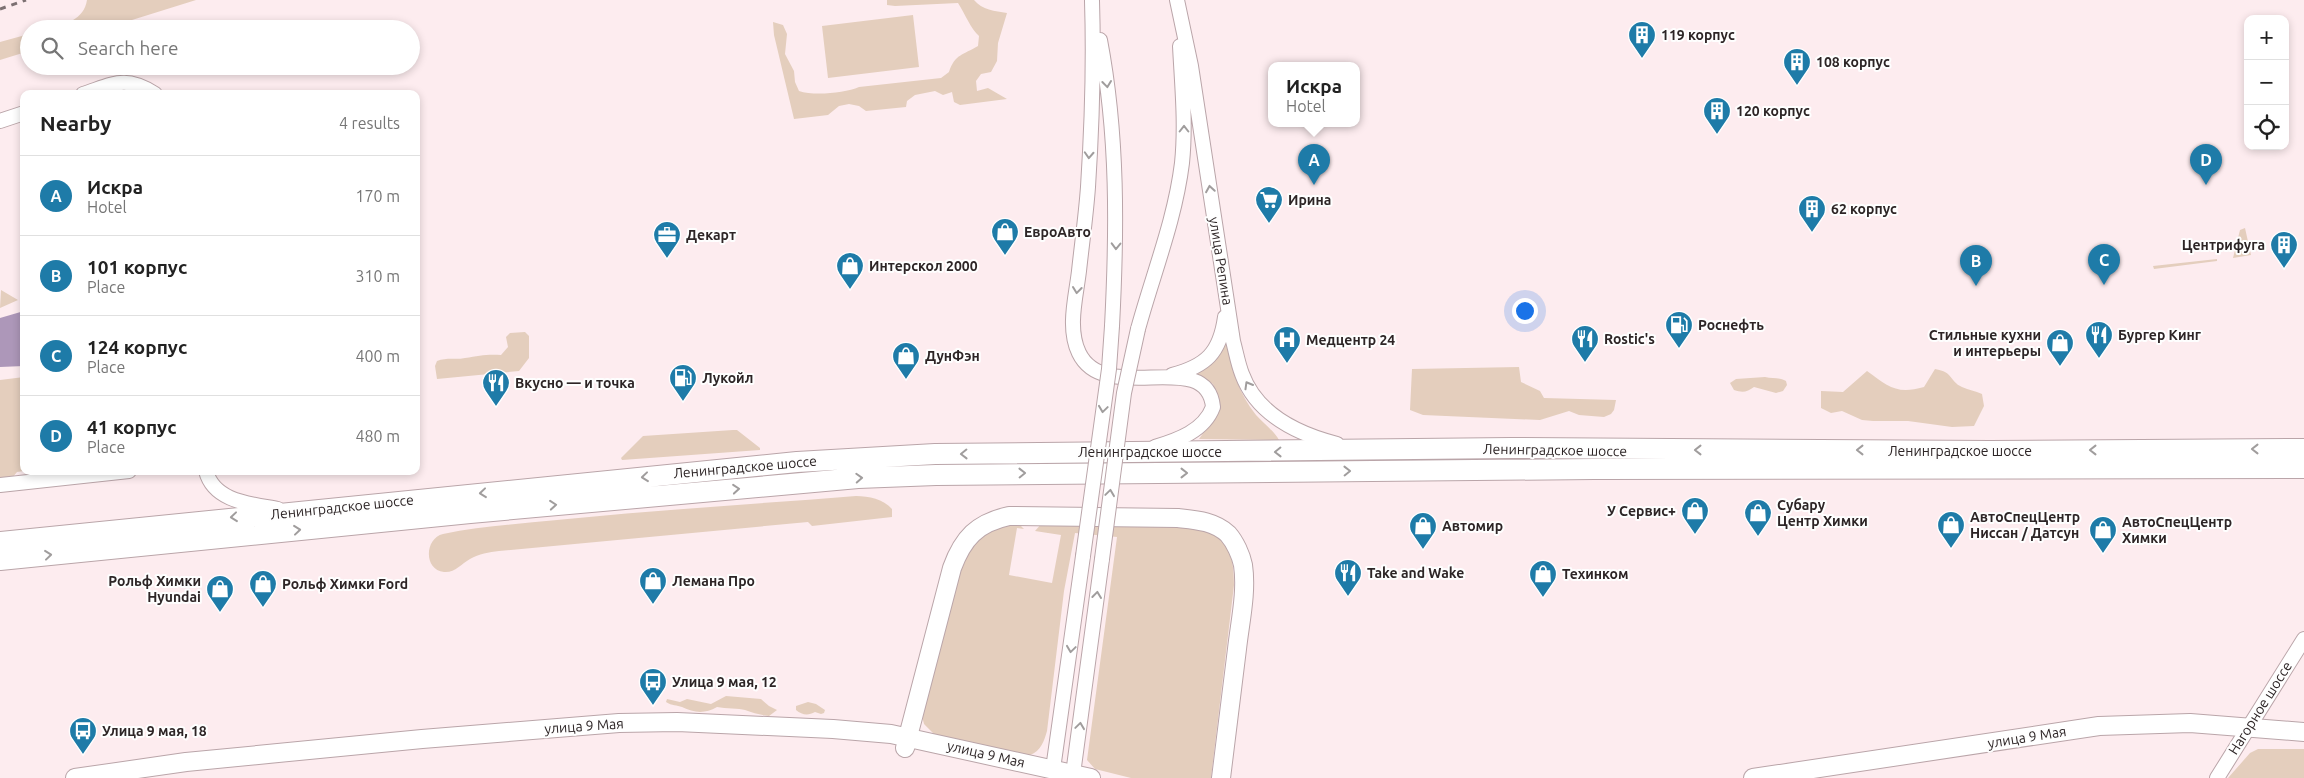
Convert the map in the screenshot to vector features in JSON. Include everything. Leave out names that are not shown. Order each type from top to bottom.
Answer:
[{"type":"highway","name":"Ленинградское шоссе","points":[[0,542],[797,462],[935,454],[1511,448],[1980,451],[2304,449]]},
{"type":"highway","name":"Ленинградское шоссе","points":[[0,560],[460,514],[858,478],[906,476],[1034,472],[2304,468]]},
{"type":"main road","points":[[906,743],[952,568],[963,545],[981,526],[992,520],[1009,516],[1178,518],[1202,520],[1220,528],[1229,535],[1242,563],[1244,582],[1221,778]]},
{"type":"main road","name":"улица 9 Мая","points":[[75,778],[134,768],[508,731],[619,723],[677,722],[764,725],[869,732],[906,743],[1049,775],[1091,778]]},
{"type":"main road","name":"улица 9 Мая","points":[[1752,778],[2099,726],[2190,723],[2304,732]]},
{"type":"main road","name":"улица 9 Мая","points":[[143,778],[486,745],[678,732],[792,737],[881,744],[906,743]]},
{"type":"street","points":[[1049,775],[1083,556],[1107,379],[1112,326],[1116,201],[1112,123],[1092,1]]},
{"type":"street","points":[[1092,1],[1094,76],[1088,189],[1073,332],[1081,357],[1095,370],[1124,378],[1166,376],[1190,380],[1205,387],[1213,402],[1210,415],[1192,432],[1172,442],[1135,453]]},
{"type":"street","points":[[1072,776],[1124,393],[1138,329],[1166,235],[1182,164],[1184,130],[1178,5]]},
{"type":"street","name":"улица Репина","points":[[1178,5],[1191,66],[1233,341],[1242,375],[1261,405],[1276,418],[1295,430],[1318,440],[1362,451]]},
{"type":"street","points":[[94,90],[114,83],[126,82],[134,82],[148,90]]},
{"type":"street","points":[[0,121],[20,114]]},
{"type":"street","points":[[1166,376],[1195,367],[1211,355],[1221,338],[1227,301]]},
{"type":"street","points":[[0,485],[91,475]]},
{"type":"street","points":[[208,475],[213,487],[223,495],[238,501],[291,512]]},
{"type":"street","name":"Нагорное шоссе","points":[[2217,778],[2304,639]]},
{"type":"shaded area","points":[[87,0],[196,0],[132,20],[73,20],[78,17],[85,7]]},
{"type":"shaded area","points":[[887,0],[974,0],[985,8],[1007,13],[998,43],[997,61],[991,72],[981,74],[976,81],[977,91],[988,88],[1007,99],[960,105],[954,102],[952,92],[943,95],[935,91],[915,95],[907,101],[906,107],[866,111],[859,106],[849,104],[839,106],[828,115],[794,119],[774,35],[773,22],[783,25],[787,34],[785,54],[794,71],[795,82],[799,91],[805,93],[829,93],[859,87],[941,78],[949,72],[957,58],[978,46],[979,36],[958,3],[895,6],[887,5]]},
{"type":"shaded area","points":[[913,15],[919,67],[828,78],[822,26]]},
{"type":"shaded area","points":[[20,36],[20,54],[0,60],[0,42]]},
{"type":"shaded area","points":[[2245,228],[2251,255],[2233,258],[2240,230]]},
{"type":"shaded area","points":[[2217,259],[2217,261],[2154,269],[2153,266]]},
{"type":"shaded area","points":[[1,290],[18,300],[0,308]]},
{"type":"shaded area","points":[[20,312],[20,366],[0,367],[0,318]]},
{"type":"shaded area","points":[[525,332],[529,336],[529,358],[519,371],[437,379],[435,366],[437,361],[501,355],[508,347],[506,337],[510,333]]},
{"type":"shaded area","points":[[1225,343],[1227,344],[1231,363],[1245,399],[1256,415],[1279,440],[1199,439],[1214,418],[1218,400],[1213,384],[1194,373]]},
{"type":"shaded area","points":[[1519,367],[1521,382],[1540,391],[1544,398],[1616,400],[1614,410],[1611,414],[1604,417],[1579,415],[1569,411],[1540,420],[1423,415],[1410,410],[1412,369]]},
{"type":"shaded area","points":[[1935,369],[1948,374],[1958,385],[1982,394],[1984,406],[1974,426],[1952,427],[1908,421],[1862,420],[1842,411],[1831,413],[1821,408],[1821,391],[1843,392],[1867,371],[1893,388],[1906,390],[1924,387]]},
{"type":"shaded area","points":[[1765,377],[1786,381],[1787,385],[1783,391],[1776,393],[1754,387],[1745,392],[1734,390],[1730,383],[1736,379]]},
{"type":"shaded area","points":[[20,378],[20,472],[17,472],[12,478],[0,480],[0,380]]},
{"type":"shaded area","points":[[737,430],[760,448],[760,450],[622,460],[621,458],[643,436]]},
{"type":"shaded area","points":[[856,496],[880,500],[892,509],[892,517],[812,526],[808,522],[495,551],[473,557],[455,570],[448,572],[437,570],[432,566],[429,554],[430,547],[437,537],[443,534],[471,529],[631,513]]},
{"type":"shaded area","points":[[1017,522],[1024,529],[1017,528],[1009,575],[1052,583],[1061,535],[1035,531],[1042,523],[1189,525],[1212,533],[1225,544],[1230,552],[1234,572],[1234,585],[1211,778],[1131,778],[1095,769],[1087,760],[1117,537],[1075,533],[1064,591],[1047,731],[1037,751],[1030,755],[1023,755],[999,751],[934,734],[924,724],[922,716],[965,551],[991,527]]},
{"type":"shaded area","points":[[726,696],[761,699],[777,710],[769,716],[742,709],[717,707],[700,712],[691,711],[666,702],[667,699],[680,702],[687,699],[711,704]]},
{"type":"shaded area","points":[[808,702],[816,704],[825,710],[824,713],[805,714],[796,710],[796,706]]},
{"type":"shaded area","points":[[2258,749],[2304,749],[2304,778],[2228,778],[2250,753]]},
{"type":"railway","points":[[0,9],[26,0]]},
{"type":"place","name":"119 корпус","points":[[1642,59]]},
{"type":"place","name":"108 корпус","points":[[1797,86]]},
{"type":"place","name":"120 корпус","points":[[1717,135]]},
{"type":"place","name":"Искра","points":[[1314,185]]},
{"type":"place","name":"41 корпус","points":[[2206,185]]},
{"type":"place","name":"Ирина","points":[[1269,224]]},
{"type":"place","name":"62 корпус","points":[[1812,233]]},
{"type":"place","name":"ЕвроАвто","points":[[1005,256]]},
{"type":"place","name":"Декарт","points":[[667,259]]},
{"type":"place","name":"Центрифуга","points":[[2284,269]]},
{"type":"place","name":"124 корпус","points":[[2104,285]]},
{"type":"place","name":"101 корпус","points":[[1976,286]]},
{"type":"place","name":"Интерскол 2000","points":[[850,290]]},
{"type":"place","name":"Роснефть","points":[[1679,349]]},
{"type":"place","name":"Бургер Кинг","points":[[2099,359]]},
{"type":"place","name":"Rostic's","points":[[1585,363]]},
{"type":"place","name":"Медцентр 24","points":[[1287,364]]},
{"type":"place","name":"Стильные кухни и интерьеры","points":[[2060,367]]},
{"type":"place","name":"ДунФэн","points":[[906,380]]},
{"type":"place","name":"Лукойл","points":[[683,402]]},
{"type":"place","name":"Вкусно — и точка","points":[[496,407]]},
{"type":"place","name":"У Сервис+","points":[[1695,535]]},
{"type":"place","name":"Субару Центр Химки","points":[[1758,537]]},
{"type":"place","name":"АвтоСпецЦентр Ниссан / Датсун","points":[[1951,549]]},
{"type":"place","name":"Автомир","points":[[1423,550]]},
{"type":"place","name":"АвтоСпецЦентр Химки","points":[[2103,554]]},
{"type":"place","name":"Take and Wake","points":[[1348,597]]},
{"type":"place","name":"Техинком","points":[[1543,598]]},
{"type":"place","name":"Лемана Про","points":[[653,605]]},
{"type":"place","name":"Рольф Химки Ford","points":[[263,608]]},
{"type":"place","name":"Рольф Химки Hyundai","points":[[220,613]]},
{"type":"place","name":"Улица 9 мая, 12","points":[[653,706]]},
{"type":"place","name":"Улица 9 мая, 18","points":[[83,755]]}]
